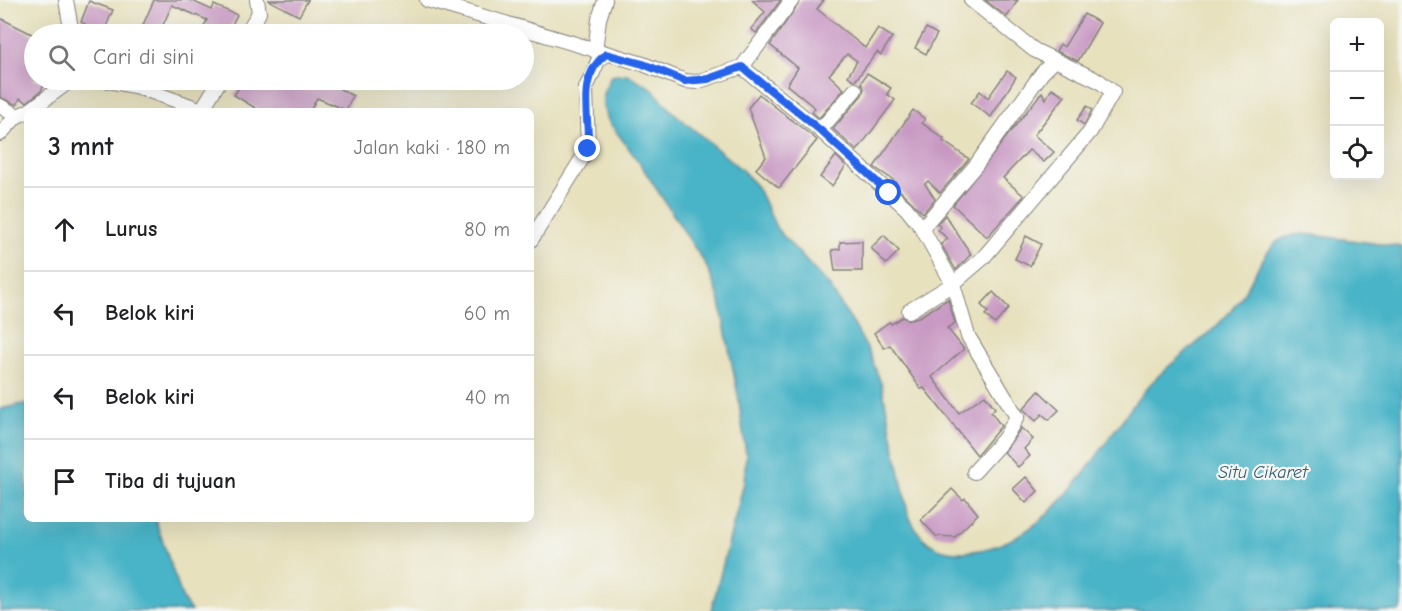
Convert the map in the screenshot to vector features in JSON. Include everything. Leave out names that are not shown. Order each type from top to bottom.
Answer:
[{"type":"street","points":[[66,0],[70,24]]},
{"type":"street","points":[[252,24],[259,13],[257,0]]},
{"type":"street","points":[[427,0],[506,24]]},
{"type":"street","points":[[534,235],[588,149],[586,88],[601,53],[599,19],[605,0]]},
{"type":"street","points":[[534,33],[643,64],[685,81],[708,79],[742,67],[792,0]]},
{"type":"street","points":[[909,310],[953,284],[983,258],[1090,132],[1113,92],[1110,88],[1053,61],[1020,40],[971,0]]},
{"type":"street","points":[[922,228],[976,165],[1053,61]]},
{"type":"street","points":[[742,67],[820,130],[906,208],[922,228],[953,284],[968,336],[1017,417],[1004,439],[974,472]]},
{"type":"street","points":[[31,108],[57,90]]},
{"type":"street","points":[[146,90],[195,108]]},
{"type":"street","points":[[205,108],[215,90]]},
{"type":"street","points":[[820,130],[855,90]]},
{"type":"street","points":[[0,106],[24,113]]},
{"type":"street","points":[[0,134],[24,113]]},
{"type":"water","name":"Situ Cikaret","points":[[627,74],[650,87],[673,112],[743,171],[757,187],[777,229],[829,286],[870,354],[882,386],[908,513],[922,537],[943,550],[962,552],[994,547],[1022,534],[1047,515],[1069,492],[1146,389],[1167,368],[1213,330],[1233,308],[1266,254],[1279,240],[1305,234],[1402,247],[1402,607],[1399,611],[711,611],[744,483],[746,454],[738,395],[719,297],[706,265],[639,162],[609,122],[603,107],[603,94],[611,76]]},
{"type":"water","points":[[24,404],[24,522],[156,522],[183,600],[191,611],[0,611],[0,409]]},
{"type":"building","points":[[154,0],[190,0],[212,10],[214,5],[237,15],[232,24],[205,24],[207,20],[172,5],[163,24],[143,24]]},
{"type":"building","points":[[268,0],[308,0],[299,16]]},
{"type":"building","points":[[752,0],[781,0],[756,33],[751,29],[765,12]]},
{"type":"building","points":[[801,0],[824,0],[817,9],[865,48],[878,28],[892,37],[881,55],[877,52],[855,81],[848,76],[857,61],[847,54],[829,75],[844,89],[819,118],[812,112],[815,108],[787,85],[798,68],[770,45]]},
{"type":"building","points":[[985,0],[1018,0],[1007,17]]},
{"type":"building","points":[[89,1],[113,10],[107,24],[81,22]]},
{"type":"building","points":[[1084,14],[1100,23],[1078,61],[1056,51],[1060,44],[1064,47]]},
{"type":"building","points":[[0,18],[24,30],[24,90],[41,90],[27,102],[20,98],[17,105],[0,97]]},
{"type":"building","points":[[926,28],[937,34],[926,54],[915,48]]},
{"type":"building","points":[[1007,71],[1016,77],[991,117],[971,103],[980,91],[988,98]]},
{"type":"building","points":[[867,73],[891,88],[887,94],[895,100],[857,151],[833,129],[862,95],[864,88],[861,83]]},
{"type":"building","points":[[1052,88],[1065,96],[1034,135],[1054,152],[1044,162],[1029,150],[1003,178],[1024,196],[987,237],[953,205],[1042,92],[1046,99]]},
{"type":"building","points":[[237,90],[342,90],[353,96],[347,108],[341,108],[317,98],[312,108],[255,108],[234,95]]},
{"type":"building","points":[[759,94],[817,140],[779,188],[756,169],[766,157],[748,108]]},
{"type":"building","points":[[1087,106],[1092,110],[1084,125],[1077,120]]},
{"type":"building","points":[[913,110],[925,119],[922,123],[969,159],[940,193],[928,181],[925,184],[935,199],[923,213],[894,185],[896,182],[874,167]]},
{"type":"building","points":[[836,156],[846,166],[832,186],[820,177]]},
{"type":"building","points":[[945,215],[971,254],[956,270],[941,244],[948,239],[938,230],[941,227],[937,224]]},
{"type":"building","points":[[884,235],[899,251],[886,264],[871,248]]},
{"type":"building","points":[[1026,236],[1041,244],[1030,266],[1015,259]]},
{"type":"building","points":[[862,241],[862,271],[835,271],[832,250],[840,249],[840,242]]},
{"type":"building","points":[[993,292],[1009,308],[995,324],[985,315],[988,312],[981,305]]},
{"type":"building","points":[[948,299],[955,323],[947,328],[964,349],[932,377],[959,413],[985,395],[995,408],[991,412],[1001,426],[977,455],[924,388],[921,389],[890,345],[884,348],[874,333],[889,322],[891,324],[902,317],[909,320],[919,317]]},
{"type":"building","points":[[1039,391],[1059,410],[1049,420],[1042,414],[1036,421],[1023,409]]},
{"type":"building","points":[[1021,428],[1033,439],[1024,449],[1030,456],[1018,467],[1004,452]]},
{"type":"building","points":[[1026,477],[1038,491],[1026,503],[1013,489]]},
{"type":"building","points":[[952,489],[963,500],[965,498],[978,514],[955,537],[936,536],[921,520]]},
{"type":"route","points":[[588,149],[588,123],[584,98],[598,61],[606,54],[643,64],[685,81],[696,82],[742,67],[820,130],[889,193]]}]
